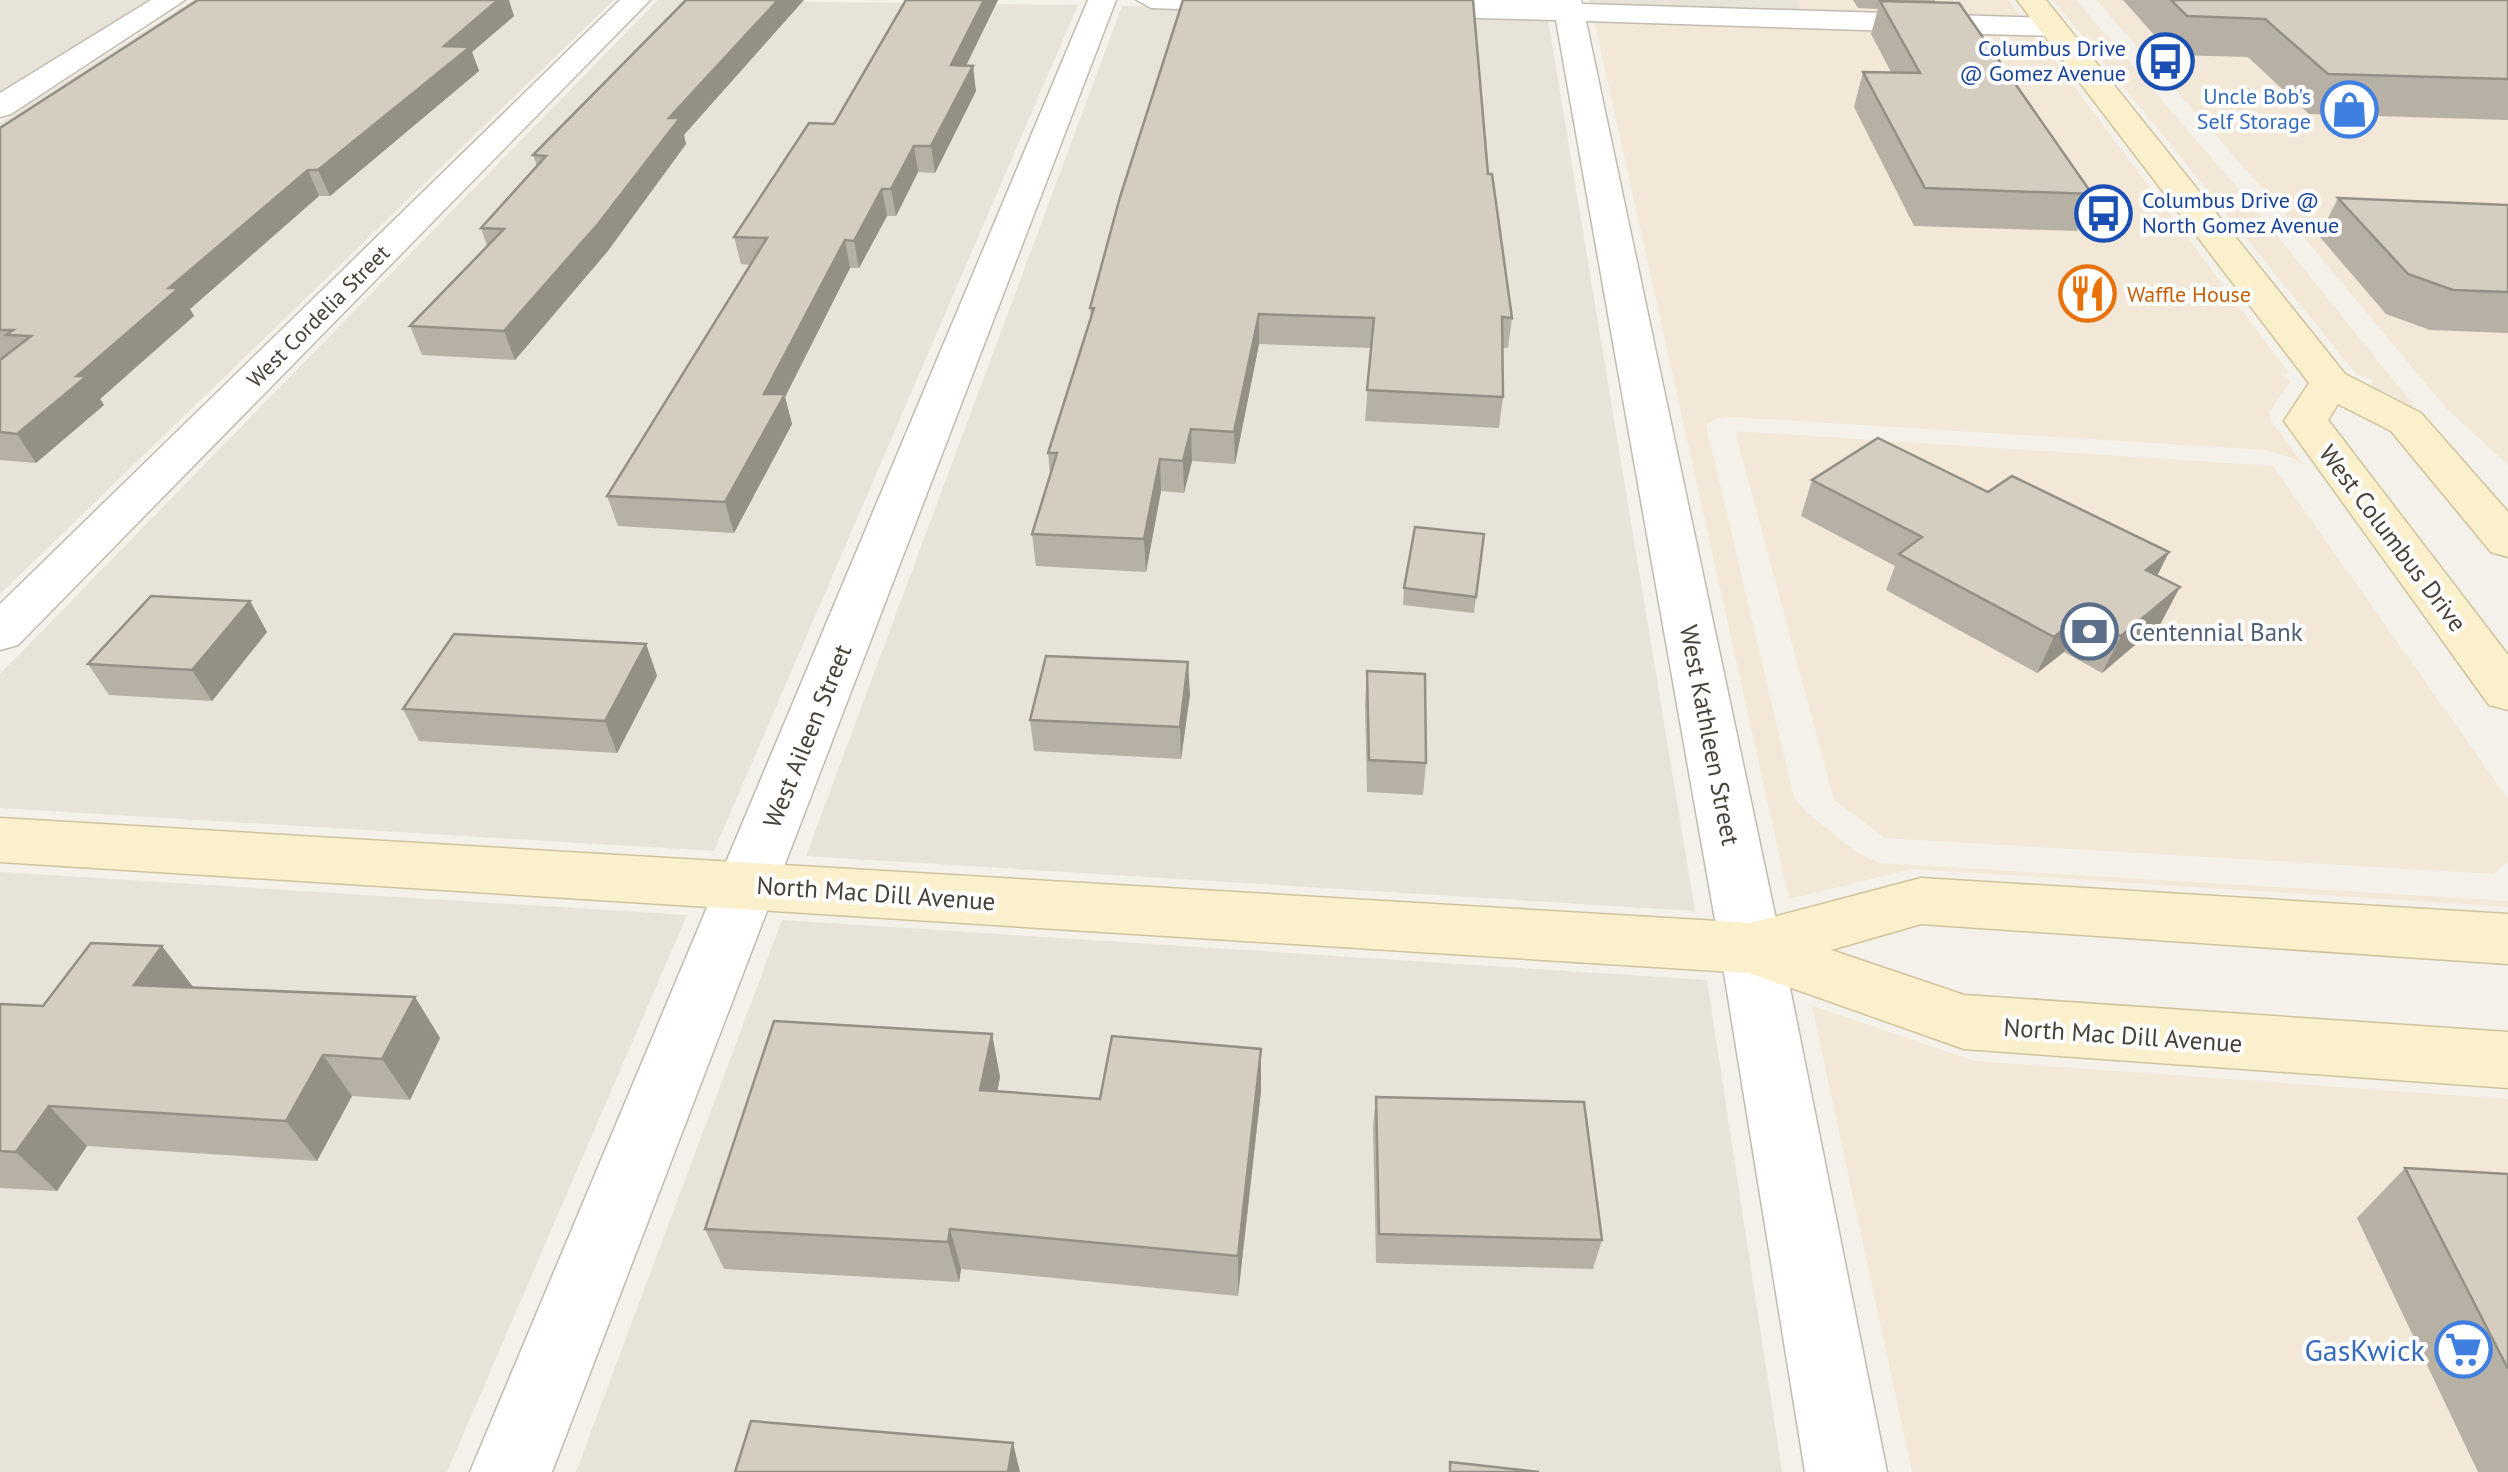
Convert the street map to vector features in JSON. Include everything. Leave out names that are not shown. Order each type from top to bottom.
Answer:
[{"type":"street","points":[[0,106],[171,0]]},
{"type":"street","name":"West Cordelia Street","points":[[0,633],[636,0]]},
{"type":"street","name":"West Aileen Street","points":[[511,1472],[1102,0]]},
{"type":"street","points":[[1150,0],[1290,4]]},
{"type":"street","points":[[1370,6],[2041,13],[2330,382],[2406,422],[2508,542]]},
{"type":"street","name":"West Kathleen Street","points":[[1568,6],[1751,948],[1846,1472]]},
{"type":"street","name":"West Columbus Drive","points":[[2330,382],[2306,421],[2508,692]]},
{"type":"street","name":"North Mac Dill Avenue","points":[[0,840],[1751,948],[1964,1022],[2508,1060]]},
{"type":"street","name":"North Mac Dill Avenue","points":[[1751,948],[1921,901],[2508,939]]},
{"type":"shaded area","points":[[0,0],[149,0],[0,91]]},
{"type":"shaded area","points":[[193,0],[614,0],[0,594],[0,123]]},
{"type":"shaded area","points":[[658,0],[1078,5],[714,851],[0,808],[0,674]]},
{"type":"shaded area","points":[[1589,0],[1797,0],[1802,12],[1591,6]]},
{"type":"shaded area","points":[[1797,0],[2008,0],[2023,19],[1802,12]]},
{"type":"shaded area","points":[[2053,0],[2076,0],[2259,213],[2416,408],[2371,385],[2373,380],[2357,375]]},
{"type":"shaded area","name":"Uncle Bob's Self Storage","points":[[2096,0],[2508,0],[2508,465],[2446,408],[2284,213]]},
{"type":"shaded area","points":[[1122,6],[1548,19],[1695,911],[806,856]]},
{"type":"shaded area","points":[[1594,20],[2035,34],[2289,373],[2281,375],[2291,381],[2270,411],[2270,419],[2304,466],[2293,458],[2265,450],[1733,417],[1715,419],[1706,425],[1794,798],[1806,812],[1856,852],[1879,863],[2508,901],[2508,907],[1913,869],[1789,899]]},
{"type":"shaded area","name":"Centennial Bank","points":[[1735,431],[2273,466],[2508,799],[2508,861],[2494,874],[1885,838],[1834,800]]},
{"type":"shaded area","points":[[0,872],[687,915],[447,1472],[0,1472]]},
{"type":"shaded area","points":[[782,920],[1707,980],[1782,1472],[576,1472]]},
{"type":"shaded area","points":[[1812,1006],[1975,1061],[2508,1099],[2508,1472],[1912,1472]]},
{"type":"building","points":[[198,0],[498,0],[444,46],[470,47],[318,170],[308,170],[169,288],[179,288],[77,376],[87,376],[17,434],[0,432],[0,360],[31,336],[6,335],[13,330],[0,330],[0,128]]},
{"type":"building","points":[[686,0],[778,0],[669,118],[680,118],[598,224],[504,331],[410,326],[504,229],[481,228],[546,156],[533,155]]},
{"type":"building","points":[[906,0],[984,0],[951,65],[973,66],[931,146],[914,146],[891,189],[882,189],[854,241],[845,240],[764,394],[785,394],[725,502],[607,496],[767,238],[734,237],[809,123],[834,124]]},
{"type":"building","points":[[1183,0],[1473,0],[1488,174],[1492,174],[1512,318],[1502,317],[1503,397],[1367,390],[1374,318],[1259,314],[1234,432],[1191,429],[1183,461],[1160,459],[1144,539],[1032,534],[1057,453],[1048,453],[1094,308],[1090,308],[1120,197]]},
{"type":"building","points":[[2171,0],[2508,0],[2508,79],[2328,74],[2265,19],[2187,16]]},
{"type":"building","points":[[1880,1],[1959,3],[2092,194],[1925,188],[1863,72],[1920,73]]},
{"type":"building","points":[[2338,198],[2508,205],[2508,292],[2453,290],[2408,274]]},
{"type":"building","points":[[1878,438],[1988,492],[2012,476],[2169,552],[2146,570],[2180,587],[2121,636],[2081,615],[2054,637],[1899,554],[1922,537],[1812,480]]},
{"type":"building","points":[[1415,527],[1484,534],[1476,597],[1404,588]]},
{"type":"building","points":[[151,596],[250,601],[192,670],[88,664]]},
{"type":"building","points":[[454,634],[646,644],[605,721],[403,709]]},
{"type":"building","points":[[1046,656],[1188,662],[1180,727],[1030,720]]},
{"type":"building","points":[[1367,671],[1425,674],[1426,763],[1369,760]]},
{"type":"building","points":[[91,943],[162,946],[134,985],[415,997],[382,1059],[323,1055],[286,1121],[49,1106],[16,1152],[0,1151],[0,1004],[43,1006]]},
{"type":"building","points":[[774,1021],[992,1034],[980,1090],[1100,1099],[1112,1036],[1261,1049],[1238,1256],[950,1229],[948,1242],[705,1229]]},
{"type":"building","points":[[1376,1097],[1584,1102],[1602,1240],[1379,1234]]},
{"type":"building","points":[[2405,1168],[2508,1174],[2508,1369]]},
{"type":"building","points":[[751,1421],[1013,1443],[1008,1472],[735,1472]]},
{"type":"building","points":[[1450,1462],[1539,1472],[1450,1472]]},
{"type":"place","name":"Columbus Drive @ Gomez Avenue","points":[[2165,61]]},
{"type":"place","name":"Uncle Bob's Self Storage","points":[[2350,109]]},
{"type":"place","name":"Columbus Drive @ North Gomez Avenue","points":[[2103,213]]},
{"type":"place","name":"Waffle House","points":[[2088,294]]},
{"type":"place","name":"Centennial Bank","points":[[2090,632]]},
{"type":"place","name":"GasKwick","points":[[2464,1349]]}]
